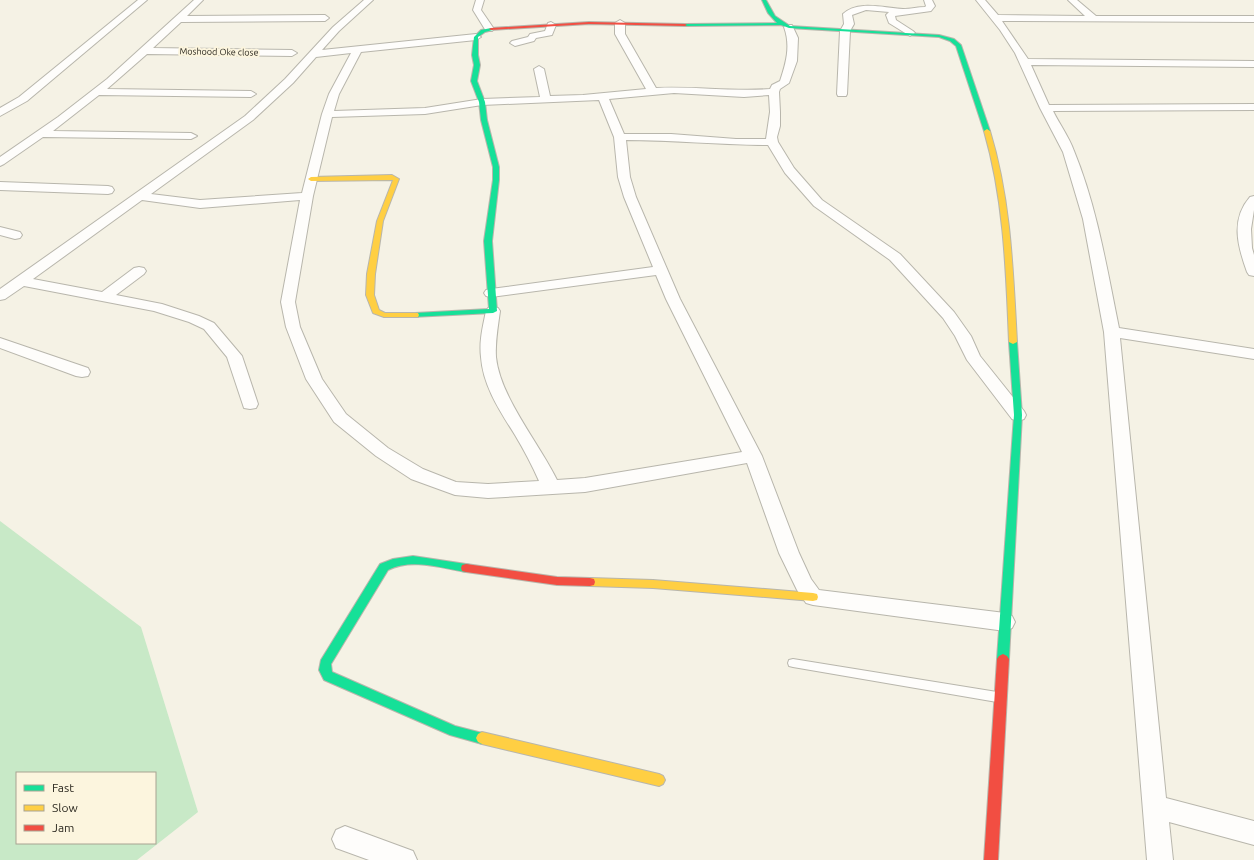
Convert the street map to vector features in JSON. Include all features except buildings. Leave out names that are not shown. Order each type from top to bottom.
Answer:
[{"type":"street","points":[[0,113],[23,99],[143,0]]},
{"type":"street","points":[[0,162],[42,134],[97,92],[146,51],[199,0]]},
{"type":"street","points":[[0,296],[249,118],[285,85],[336,29],[369,0]]},
{"type":"street","points":[[480,0],[477,10],[490,29]]},
{"type":"street","points":[[764,0],[766,8],[784,25],[793,38],[792,61],[784,83],[776,87],[774,92],[774,126],[771,138],[789,170],[818,203],[895,257],[948,315],[963,336],[973,357],[1018,415]]},
{"type":"street","points":[[910,33],[892,21],[890,15],[894,12],[928,9],[931,6],[928,0]]},
{"type":"street","points":[[980,0],[1016,47],[1045,108],[1068,150],[1081,190],[1097,252],[1112,332],[1160,860]]},
{"type":"street","points":[[1072,0],[1093,18]]},
{"type":"street","points":[[842,94],[845,31],[849,24],[847,14],[857,8],[875,7],[902,11]]},
{"type":"street","points":[[178,19],[325,18]]},
{"type":"street","points":[[995,18],[1254,19]]},
{"type":"street","points":[[313,54],[476,37],[483,31],[490,29],[620,23],[709,26],[784,25],[845,31],[910,33],[939,36],[952,40],[958,45],[992,145],[1005,206],[1018,415],[991,860]]},
{"type":"street","points":[[620,23],[620,34],[653,91]]},
{"type":"street","points":[[514,43],[532,39],[533,36],[549,33],[551,25]]},
{"type":"street","points":[[476,37],[475,55],[477,65],[474,81],[482,102],[484,120],[496,167],[496,180],[488,241],[493,310],[488,344],[489,362],[495,384],[518,428],[536,456],[550,488]]},
{"type":"street","points":[[357,50],[334,94],[327,114],[307,196],[288,302],[293,327],[314,379],[340,418],[382,452],[417,474],[455,488],[488,491],[550,488],[607,481],[753,456]]},
{"type":"street","name":"Moshood Oke close","points":[[146,51],[292,53]]},
{"type":"street","points":[[1024,62],[1254,64]]},
{"type":"street","points":[[540,69],[546,100]]},
{"type":"street","points":[[327,114],[425,110],[482,102],[546,100],[653,91],[674,90],[744,94],[774,92]]},
{"type":"street","points":[[97,92],[251,94]]},
{"type":"street","points":[[603,96],[620,137],[626,184],[673,299],[753,456],[789,553],[804,584],[813,597]]},
{"type":"street","points":[[1045,108],[1254,107]]},
{"type":"street","points":[[42,134],[191,136]]},
{"type":"street","points":[[620,137],[671,137],[736,142],[772,142]]},
{"type":"street","points":[[311,179],[392,177],[396,179],[380,221],[371,274],[370,295],[376,311],[384,315],[399,316],[493,310]]},
{"type":"street","points":[[0,186],[108,190]]},
{"type":"street","points":[[139,196],[200,204],[229,204],[307,196]]},
{"type":"street","points":[[1254,200],[1251,202],[1244,221],[1245,249],[1254,272]]},
{"type":"street","points":[[0,231],[16,235]]},
{"type":"street","points":[[492,293],[661,270]]},
{"type":"street","points":[[104,297],[139,271]]},
{"type":"street","points":[[22,281],[157,307],[194,319],[209,326],[234,356],[250,404]]},
{"type":"street","points":[[1112,332],[1254,354]]},
{"type":"street","points":[[0,343],[82,372]]},
{"type":"street","points":[[660,780],[454,731],[328,676],[325,670],[325,663],[384,567],[391,562],[400,560],[410,560],[557,581],[652,584],[813,597],[1005,622]]},
{"type":"street","points":[[1156,807],[1254,833]]},
{"type":"street","points":[[345,839],[404,860]]},
{"type":"lane","points":[[793,663],[1000,698]]},
{"type":"green space","points":[[0,521],[141,627],[198,812],[137,860],[0,860]]},
{"type":"traffic: fast","points":[[764,0],[773,16],[789,27],[939,36],[952,40],[958,45],[987,131]]},
{"type":"traffic: fast","points":[[685,25],[780,24]]},
{"type":"traffic: fast","points":[[415,315],[493,311],[488,241],[496,180],[496,167],[484,120],[482,102],[474,81],[477,65],[475,55],[476,37],[483,31],[491,29]]},
{"type":"traffic: fast","points":[[1003,659],[1018,415],[1013,342]]},
{"type":"traffic: fast","points":[[466,568],[435,562],[413,560],[393,563],[384,567],[325,663],[325,670],[328,676],[454,731],[482,738]]},
{"type":"traffic: slow","points":[[987,131],[995,156],[1004,209],[1009,262],[1013,342]]},
{"type":"traffic: slow","points":[[311,179],[392,177],[396,179],[380,221],[371,274],[370,295],[376,311],[384,315],[415,315]]},
{"type":"traffic: slow","points":[[590,582],[653,584],[813,597]]},
{"type":"traffic: slow","points":[[482,738],[659,780]]},
{"type":"traffic: jam","points":[[491,29],[589,23],[685,25]]},
{"type":"traffic: jam","points":[[466,568],[557,581],[590,582]]},
{"type":"traffic: jam","points":[[991,860],[1003,659]]}]
